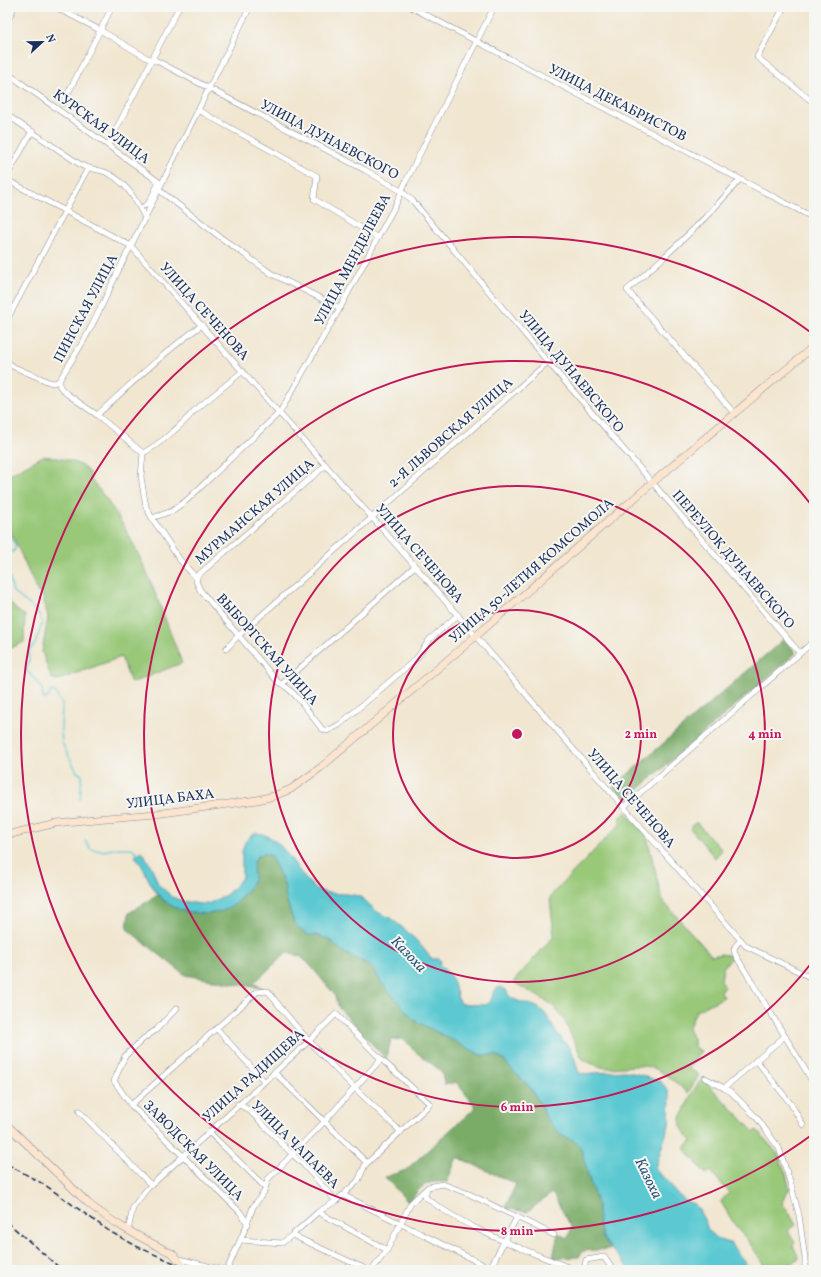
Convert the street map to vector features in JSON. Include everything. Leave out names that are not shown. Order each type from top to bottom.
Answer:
[{"type":"main road","name":"УЛИЦА 50-ЛЕТИЯ КОМСОМОЛА","points":[[257,800],[282,792],[298,785],[308,778],[814,346]]},
{"type":"main road","name":"УЛИЦА БАХА","points":[[7,835],[77,821],[156,814],[257,800]]},
{"type":"main road","points":[[7,1125],[88,1203],[114,1223],[173,1254],[179,1259],[184,1268],[189,1270]]},
{"type":"street","points":[[7,22],[14,7]]},
{"type":"street","name":"УЛИЦА ДУНАЕВСКОГО","points":[[55,7],[100,30],[147,58],[152,59],[209,88],[365,170],[401,191],[412,200],[652,483]]},
{"type":"street","points":[[62,103],[112,7]]},
{"type":"street","points":[[108,145],[179,7]]},
{"type":"street","name":"ПИНСКАЯ УЛИЦА","points":[[59,381],[90,330],[115,280],[119,268],[250,7]]},
{"type":"street","name":"УЛИЦА ДЕКАБРИСТОВ","points":[[411,7],[814,218]]},
{"type":"street","name":"УЛИЦА МЕНДЕЛЕЕВА","points":[[152,518],[172,511],[187,500],[280,412],[340,308],[378,238],[494,7]]},
{"type":"street","points":[[784,7],[757,57],[814,103]]},
{"type":"street","name":"КУРСКАЯ УЛИЦА","points":[[7,73],[159,182],[148,204],[144,206]]},
{"type":"street","points":[[198,110],[317,176],[314,199],[378,238]]},
{"type":"street","points":[[7,115],[88,168],[105,172],[126,188],[136,200],[145,218]]},
{"type":"street","points":[[7,176],[32,131]]},
{"type":"street","points":[[7,320],[88,168]]},
{"type":"street","points":[[734,413],[627,290],[678,245],[740,179]]},
{"type":"street","name":"УЛИЦА СЕЧЕНОВА","points":[[7,180],[131,246],[280,412],[746,946],[814,979]]},
{"type":"street","points":[[159,190],[226,242],[272,274],[340,308]]},
{"type":"street","points":[[97,415],[146,370],[202,325]]},
{"type":"street","points":[[7,362],[14,367],[49,382],[54,383],[59,381],[60,387],[67,394],[97,415],[143,453],[152,448],[243,371]]},
{"type":"street","name":"2-Я ЛЬВОВСКАЯ УЛИЦА","points":[[226,649],[238,636],[548,362]]},
{"type":"street","name":"ВЫБОРГСКАЯ УЛИЦА","points":[[143,453],[141,465],[142,488],[146,507],[152,518],[180,560],[197,578],[197,585],[200,590],[278,682],[283,683],[322,729],[327,731],[338,725],[417,658],[430,639],[458,615]]},
{"type":"street","name":"МУРМАНСКАЯ УЛИЦА","points":[[197,578],[326,465]]},
{"type":"street","name":"ПЕРЕУЛОК ДУНАЕВСКОГО","points":[[652,483],[798,651]]},
{"type":"street","points":[[283,683],[415,566]]},
{"type":"street","points":[[624,807],[814,641]]},
{"type":"street","points":[[742,940],[735,946],[734,949],[736,956],[814,1084]]},
{"type":"street","name":"ЗАВОДСКАЯ УЛИЦА","points":[[248,1224],[240,1212],[184,1154],[131,1105],[217,1029],[256,992],[268,991],[284,1013],[309,1041]]},
{"type":"street","points":[[131,1105],[114,1081],[125,1056],[143,1039],[156,1030],[177,1008]]},
{"type":"street","name":"УЛИЦА РАДИЩЕВА","points":[[128,1231],[133,1208],[147,1189],[264,1080],[309,1041],[336,1014],[381,1059]]},
{"type":"street","points":[[217,1029],[264,1080]]},
{"type":"street","points":[[724,1088],[785,1036]]},
{"type":"street","points":[[309,1041],[355,1089],[401,1132]]},
{"type":"street","points":[[179,1259],[225,1270],[248,1224],[252,1207],[264,1192],[268,1179],[324,1122],[381,1059],[430,1104],[367,1164],[358,1181],[336,1201],[318,1212],[282,1243],[241,1240]]},
{"type":"street","points":[[756,1060],[792,1104],[804,1125]]},
{"type":"street","points":[[274,1072],[367,1164]]},
{"type":"street","points":[[705,1078],[724,1088],[758,1118],[779,1148],[799,1215],[805,1258],[805,1270]]},
{"type":"street","name":"УЛИЦА ЧАПАЕВА","points":[[238,1104],[249,1110],[303,1164],[336,1201]]},
{"type":"street","points":[[79,1111],[151,1185]]},
{"type":"street","points":[[209,1132],[265,1187]]},
{"type":"street","points":[[372,1270],[387,1250],[411,1203],[428,1187],[443,1184],[469,1194],[554,1234]]},
{"type":"street","points":[[428,1187],[425,1197],[451,1216],[505,1241],[575,1270]]},
{"type":"street","points":[[343,1195],[491,1269],[517,1217]]},
{"type":"street","points":[[318,1212],[387,1250]]},
{"type":"street","points":[[292,1235],[368,1270]]},
{"type":"street","points":[[584,1270],[586,1260],[604,1257],[613,1270]]},
{"type":"green space","points":[[43,456],[65,459],[85,469],[91,480],[107,500],[121,522],[144,567],[182,663],[131,683],[121,657],[58,680],[51,678],[42,652],[48,617],[42,593],[38,593],[12,534],[7,530],[7,476]]},
{"type":"green space","points":[[7,597],[14,608],[25,615],[24,642],[7,650]]},
{"type":"green space","points":[[784,639],[796,653],[625,801],[613,787]]},
{"type":"green space","points":[[626,812],[647,836],[662,900],[712,956],[721,954],[733,956],[723,968],[721,981],[725,987],[720,990],[724,997],[696,1011],[688,1029],[694,1041],[694,1047],[701,1051],[689,1068],[699,1075],[688,1093],[666,1075],[658,1070],[646,1066],[605,1068],[585,1060],[582,1058],[563,1018],[554,1007],[513,982],[554,936],[550,898],[554,892],[620,824],[619,819]]},
{"type":"green space","points":[[696,822],[722,850],[715,858],[690,828]]},
{"type":"green space","points":[[266,853],[270,855],[284,883],[286,898],[294,923],[309,935],[317,935],[328,939],[346,954],[368,964],[375,971],[381,982],[414,1020],[481,1055],[496,1055],[504,1060],[510,1068],[530,1087],[542,1107],[546,1118],[561,1135],[577,1142],[582,1151],[598,1206],[599,1226],[603,1238],[611,1249],[583,1251],[579,1257],[553,1258],[558,1233],[567,1238],[572,1228],[552,1193],[527,1212],[505,1208],[516,1184],[457,1157],[447,1182],[433,1182],[424,1185],[409,1203],[385,1177],[406,1170],[476,1107],[456,1082],[445,1085],[441,1071],[416,1052],[403,1039],[391,1040],[386,1059],[339,1008],[334,994],[309,964],[300,956],[286,953],[254,983],[262,988],[247,986],[185,975],[127,929],[129,913],[158,895],[164,901],[189,912],[205,913],[253,877],[254,862],[258,856]]},
{"type":"green space","points":[[704,1080],[754,1132],[757,1130],[782,1159],[780,1163],[784,1166],[790,1190],[786,1192],[782,1203],[796,1225],[788,1230],[795,1243],[793,1245],[799,1259],[781,1270],[770,1270],[766,1264],[764,1266],[746,1238],[738,1230],[721,1202],[729,1192],[710,1171],[706,1174],[684,1148],[692,1141],[682,1128],[680,1122],[681,1118],[693,1091],[700,1082]]},
{"type":"water","points":[[256,833],[266,835],[282,847],[301,873],[315,888],[325,892],[349,894],[360,897],[376,911],[390,918],[401,927],[418,942],[431,959],[438,959],[441,961],[439,964],[453,980],[460,1004],[483,1005],[489,1003],[495,989],[501,987],[506,990],[511,998],[536,1006],[545,1013],[554,1029],[571,1050],[580,1074],[625,1071],[661,1082],[667,1089],[670,1096],[669,1125],[655,1168],[660,1175],[668,1181],[676,1193],[687,1202],[695,1204],[705,1221],[708,1230],[719,1240],[730,1243],[751,1270],[631,1270],[611,1249],[603,1238],[599,1226],[598,1206],[582,1151],[577,1142],[561,1135],[546,1118],[542,1107],[530,1087],[510,1068],[504,1060],[496,1055],[481,1055],[414,1020],[381,982],[375,971],[368,964],[346,954],[328,939],[317,935],[309,935],[302,931],[294,923],[286,898],[284,883],[270,855],[263,854],[256,858],[253,864],[252,884],[235,904],[224,910],[206,914],[188,912],[172,906],[165,901],[159,896],[151,885],[143,868],[135,856],[142,851],[152,868],[158,884],[172,897],[182,901],[208,904],[226,895],[238,883],[242,877],[242,852],[245,842]]},
{"type":"waterway","name":"Казоха","points":[[7,532],[15,544],[15,549],[13,552],[8,552],[7,554]]},
{"type":"waterway","name":"Казоха","points":[[7,567],[13,592],[31,606],[40,616],[42,623],[36,643],[29,651],[29,661],[26,670],[39,684],[42,689],[43,698],[46,699],[51,691],[53,691],[57,694],[62,703],[62,743],[77,772],[82,775],[80,799]]},
{"type":"waterway","name":"Казоха","points":[[85,841],[91,849],[102,851],[119,848],[132,848],[138,854]]},
{"type":"railway","points":[[7,1164],[45,1185],[109,1231],[138,1247],[190,1270]]},
{"type":"railway","points":[[7,1222],[62,1270]]}]
